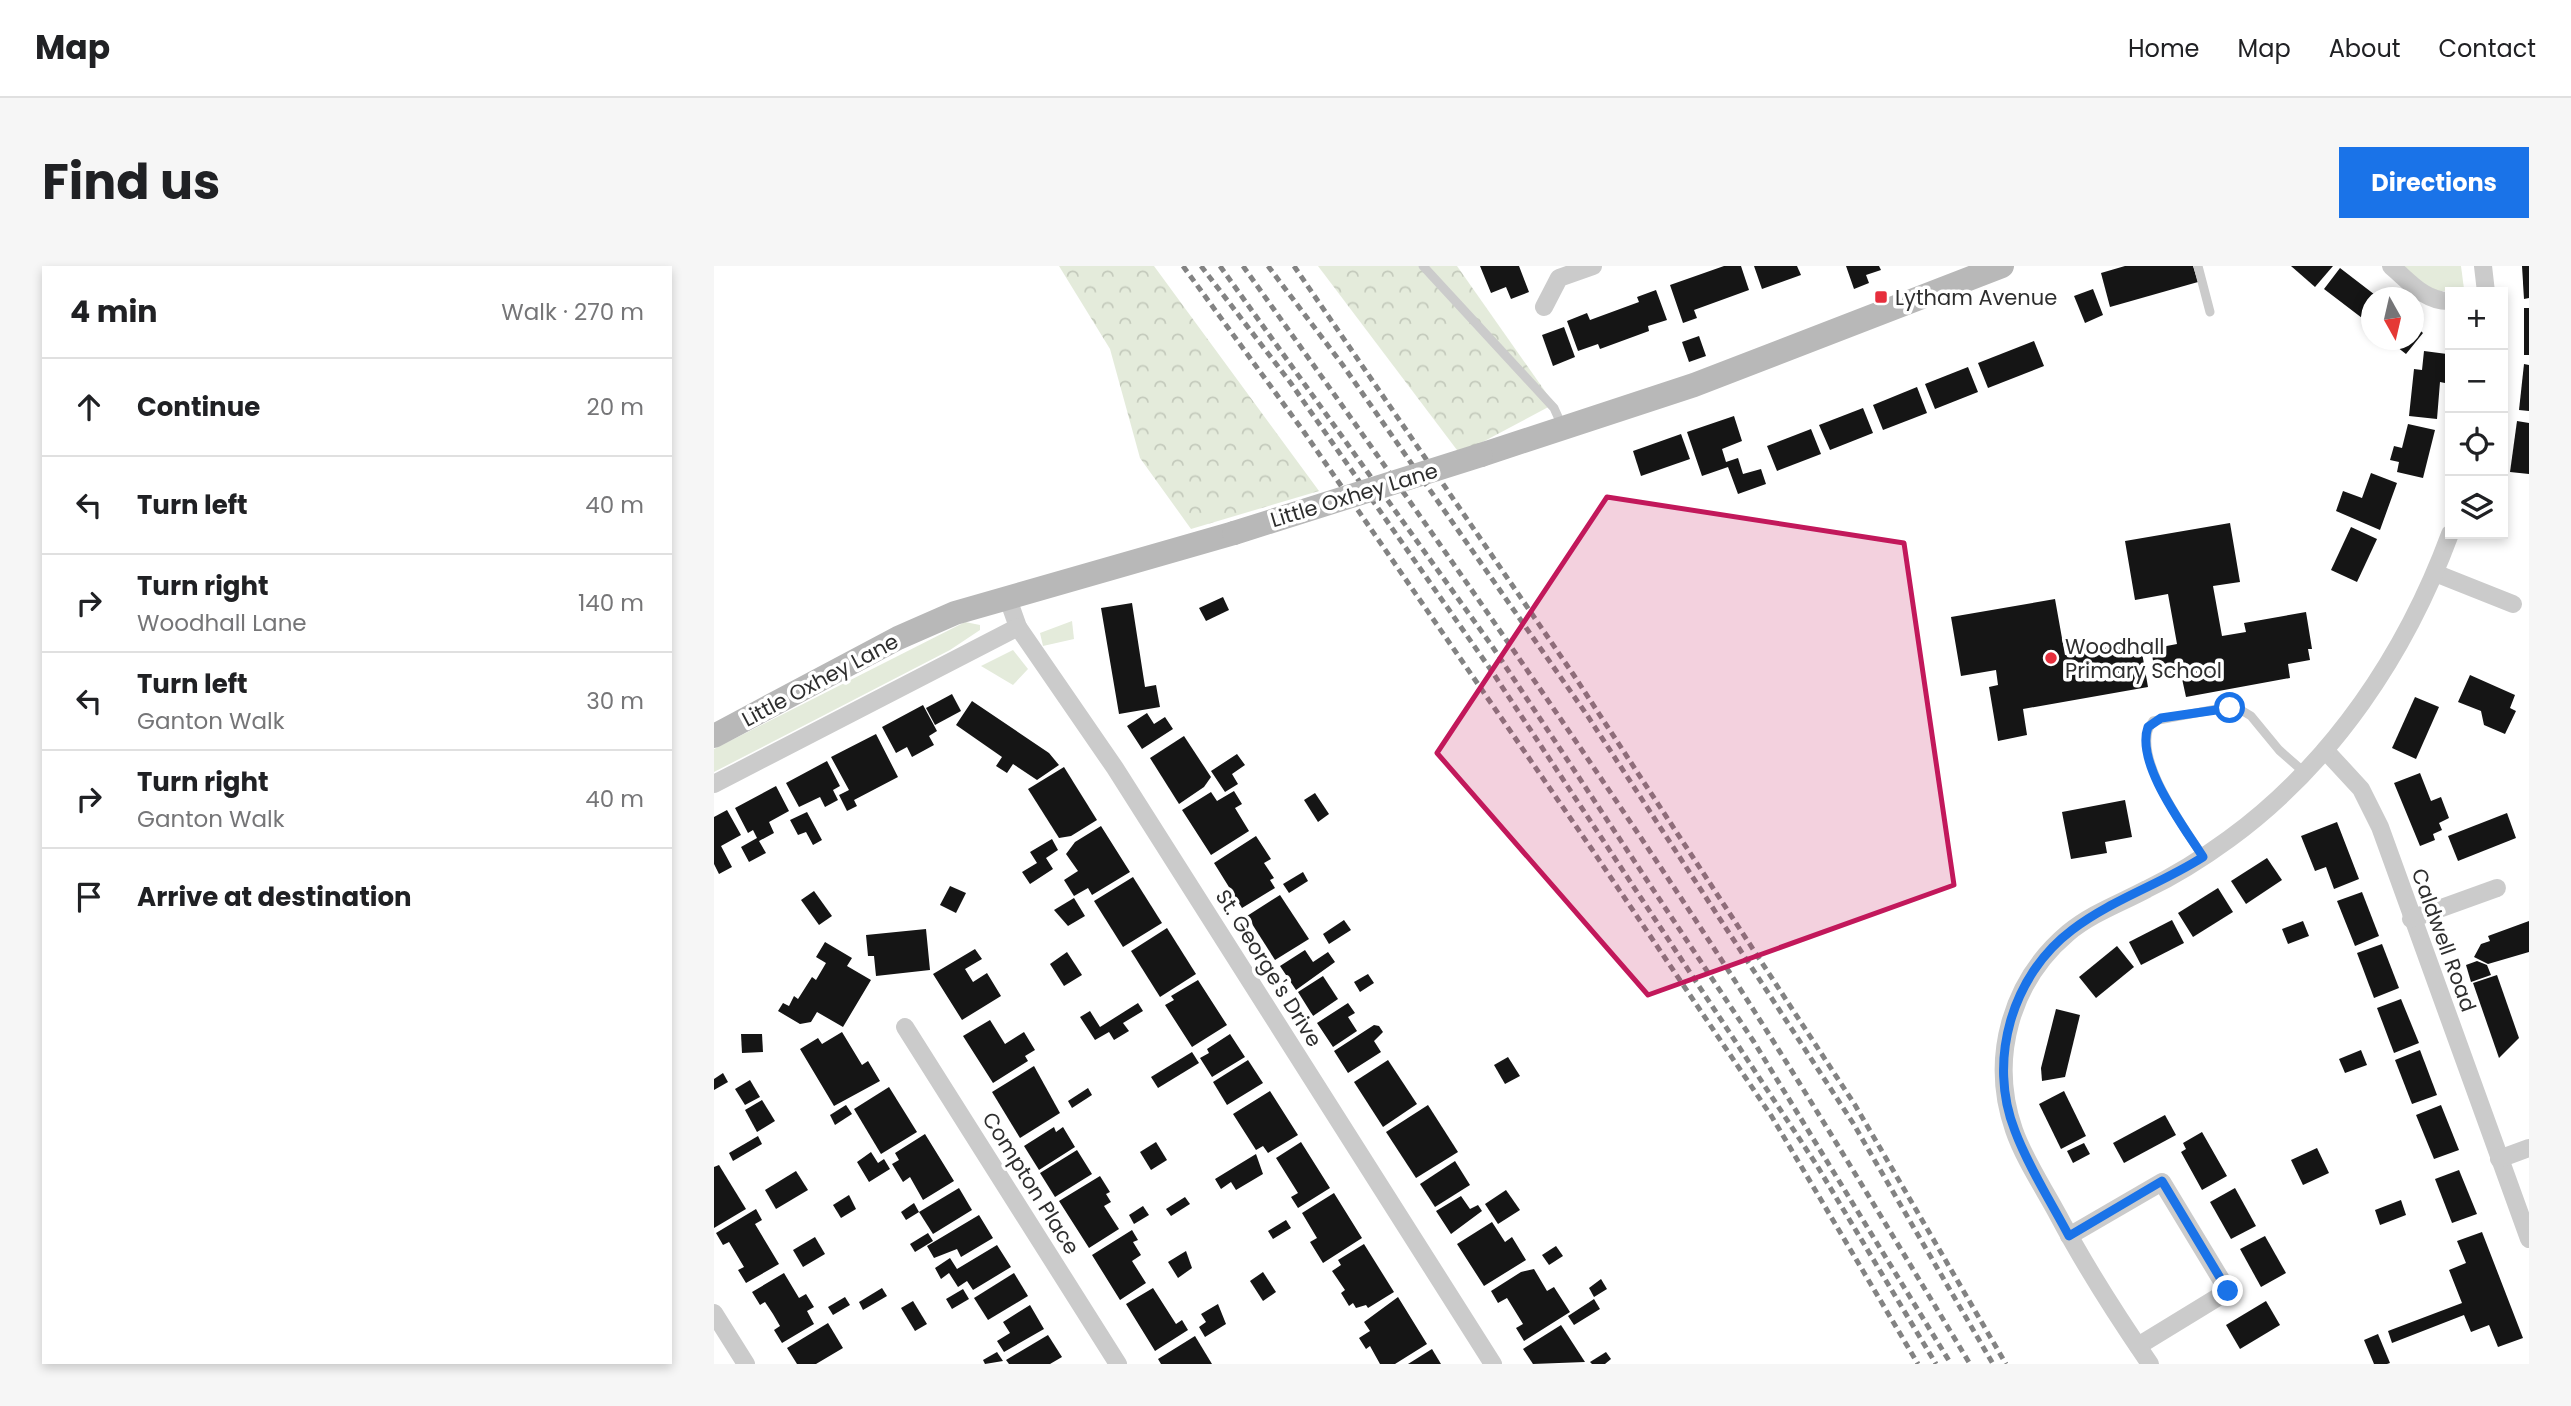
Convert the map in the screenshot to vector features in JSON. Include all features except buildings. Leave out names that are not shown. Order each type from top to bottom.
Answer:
[{"type":"main road","name":"Little Oxhey Lane","points":[[714,736],[898,638],[955,613],[1234,533],[1564,429],[1784,352],[2002,266]]},
{"type":"street","points":[[1544,307],[1559,278],[1593,266]]},
{"type":"street","points":[[2391,266],[2425,295],[2437,301],[2445,300]]},
{"type":"street","points":[[2483,266],[2485,287]]},
{"type":"street","points":[[2150,1364],[2069,1236],[2014,1130],[2005,1091],[2005,1041],[2018,998],[2046,952],[2070,931],[2092,916],[2203,857],[2255,818],[2325,750],[2380,678],[2435,573],[2448,539]]},
{"type":"street","points":[[2435,573],[2513,604]]},
{"type":"street","name":"St. George's Drive","points":[[1007,596],[1018,628],[1115,768],[1493,1364]]},
{"type":"street","name":"Little Oxhey Lane","points":[[714,784],[1018,628]]},
{"type":"street","name":"Caldwell Road","points":[[2325,750],[2347,770],[2371,806],[2529,1239]]},
{"type":"street","points":[[2411,919],[2497,888]]},
{"type":"street","name":"Compton Place","points":[[905,1027],[1112,1362]]},
{"type":"street","points":[[2500,1158],[2529,1149]]},
{"type":"street","points":[[2069,1236],[2162,1181],[2228,1291],[2138,1346]]},
{"type":"street","points":[[714,1313],[746,1364]]},
{"type":"lane","points":[[1423,266],[1554,408],[1564,429]]},
{"type":"lane","points":[[2198,266],[2210,312]]},
{"type":"lane","points":[[2203,857],[2150,765],[2145,736],[2153,722],[2217,709],[2241,710],[2251,716],[2279,750],[2304,772]]},
{"type":"highlighted area","points":[[1607,497],[1904,543],[1954,885],[1648,995],[1437,753]]},
{"type":"green space","points":[[1059,266],[1154,266],[1319,491],[1191,529],[1140,458],[1110,349]]},
{"type":"green space","points":[[1318,266],[1457,266],[1554,404],[1460,454]]},
{"type":"green space","points":[[2402,266],[2461,266],[2464,287],[2445,287],[2445,291],[2433,292]]},
{"type":"green space","points":[[1072,621],[1074,639],[1043,646],[1040,633]]},
{"type":"green space","points":[[965,622],[980,625],[980,630],[950,650],[714,772],[714,749]]},
{"type":"green space","points":[[1013,650],[1028,669],[1013,685],[981,666]]},
{"type":"railway","points":[[1183,266],[1304,432],[1591,848],[1772,1117],[1918,1364]]},
{"type":"railway","points":[[1201,266],[1290,382],[1493,673],[1816,1164],[1936,1364]]},
{"type":"railway","points":[[1220,266],[1492,646],[1754,1042],[1951,1364]]},
{"type":"railway","points":[[1243,266],[1407,497],[1621,807],[1787,1063],[1970,1364]]},
{"type":"railway","points":[[1268,266],[1342,364],[1587,715],[1853,1123],[1993,1364]]},
{"type":"railway","points":[[1294,266],[1573,674],[1855,1105],[2006,1364]]},
{"type":"place","name":"Lytham Avenue","points":[[1881,297]]},
{"type":"place","name":"Woodhall Primary School","points":[[2051,658]]},
{"type":"route","points":[[2228,1291],[2162,1181],[2069,1236],[2014,1130],[2005,1091],[2004,1068],[2005,1041],[2018,998],[2046,952],[2092,916],[2178,873],[2203,857],[2150,765],[2145,744],[2148,727],[2161,718],[2230,708]]}]
